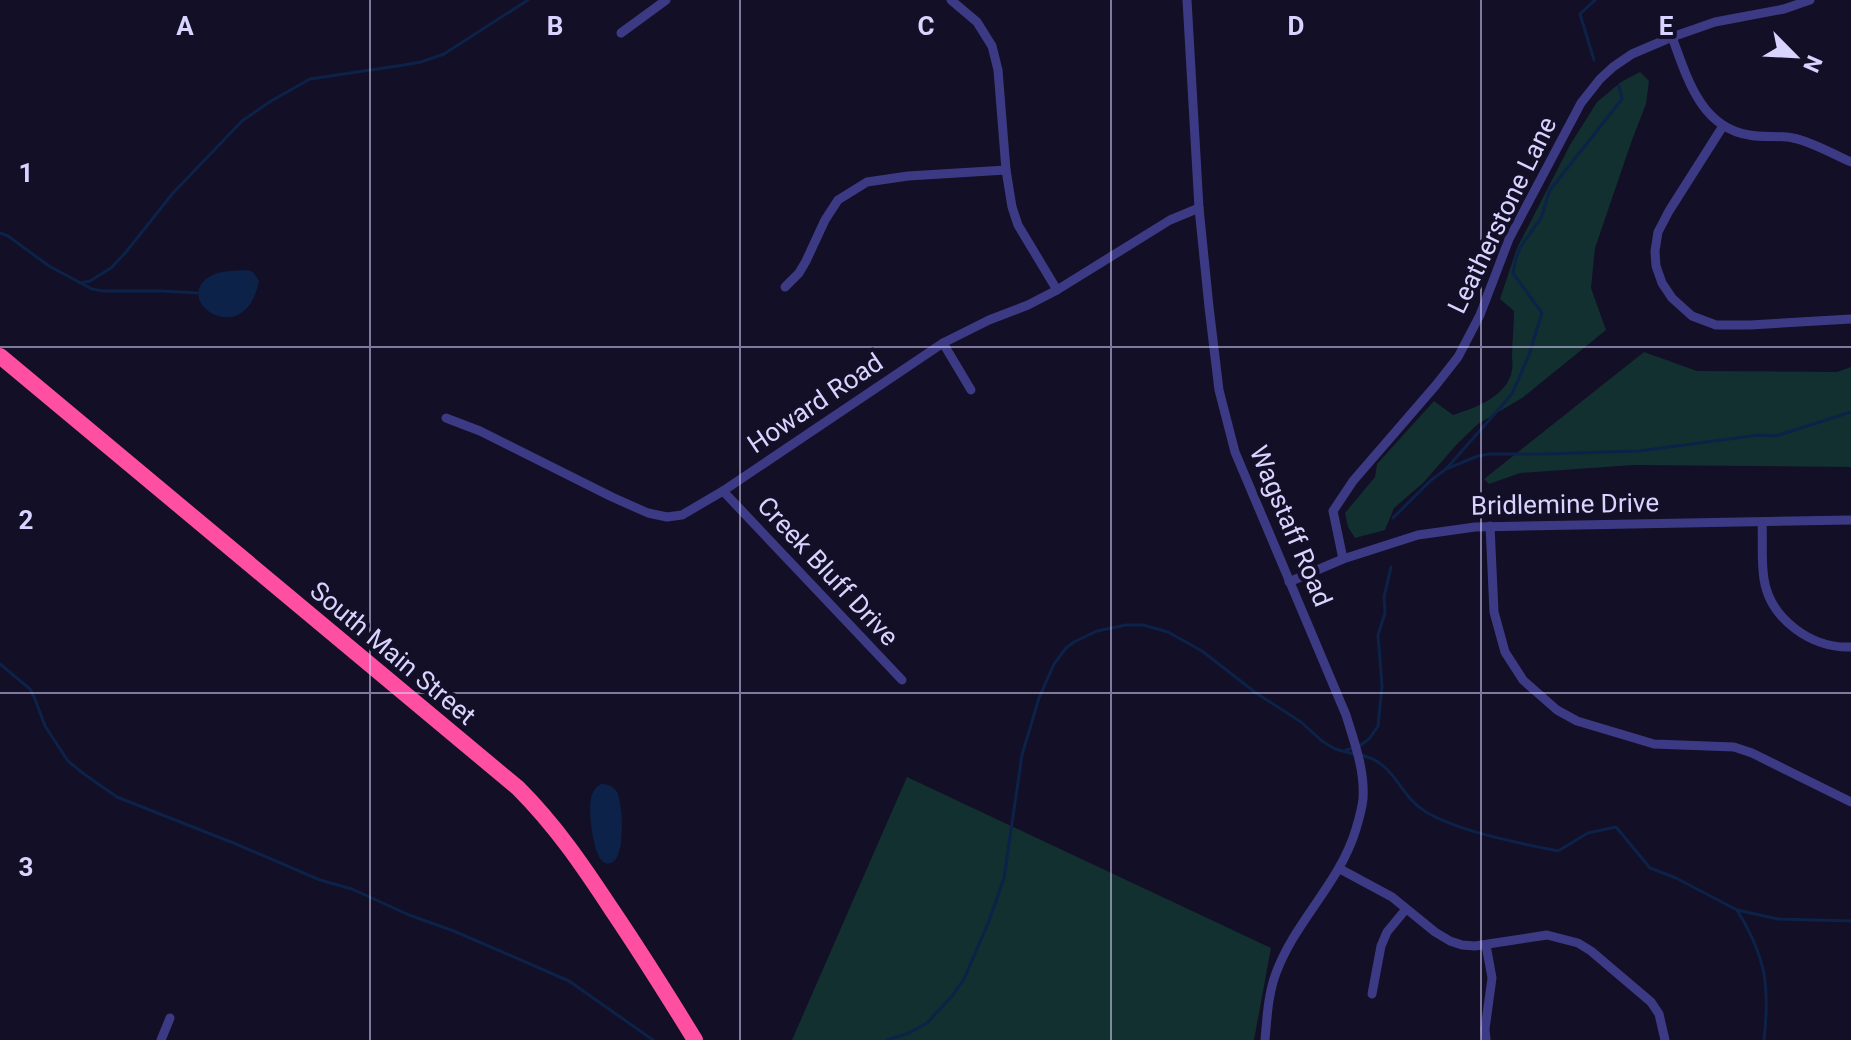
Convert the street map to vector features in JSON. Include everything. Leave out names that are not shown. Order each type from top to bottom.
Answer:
[{"type":"highway","name":"South Main Street","points":[[0,356],[518,788],[547,817],[582,865],[695,1040]]},
{"type":"street","points":[[621,33],[666,0]]},
{"type":"street","points":[[951,0],[977,22],[992,46],[998,70],[1012,207],[1018,225],[1057,290]]},
{"type":"street","name":"Wagstaff Road","points":[[1187,0],[1199,208],[1215,367],[1224,410],[1235,452],[1346,715],[1358,756],[1363,800],[1352,843],[1340,869],[1279,965],[1270,996],[1265,1040]]},
{"type":"street","name":"Leatherstone Lane","points":[[1343,559],[1333,511],[1353,481],[1458,357],[1480,315],[1509,239],[1581,103],[1613,67],[1632,54],[1715,22],[1784,9],[1810,0]]},
{"type":"street","points":[[1672,37],[1698,99],[1708,114],[1723,126],[1747,135],[1794,138],[1851,162]]},
{"type":"street","points":[[1723,126],[1658,232],[1656,266],[1662,283],[1672,298],[1692,316],[1716,325],[1851,319]]},
{"type":"street","points":[[785,287],[799,273],[838,200],[867,182],[908,176],[1006,170]]},
{"type":"street","name":"Howard Road","points":[[446,418],[480,431],[648,513],[667,517],[682,515],[723,491],[943,343],[1057,290],[1170,220],[1199,208]]},
{"type":"street","points":[[943,343],[971,390]]},
{"type":"street","name":"Creek Bluff Drive","points":[[723,491],[902,680]]},
{"type":"street","name":"Bridlemine Drive","points":[[1289,582],[1343,559],[1418,535],[1490,526],[1851,520]]},
{"type":"street","points":[[1762,523],[1764,581],[1772,604],[1789,625],[1804,636],[1826,645],[1851,647]]},
{"type":"street","points":[[1490,526],[1494,612],[1505,652],[1523,680],[1557,710],[1577,721],[1654,744],[1720,746],[1743,750],[1851,802]]},
{"type":"street","points":[[1340,869],[1392,897],[1435,932],[1462,945],[1486,945],[1547,935],[1578,943],[1651,1002],[1659,1014],[1665,1040]]},
{"type":"street","points":[[1372,994],[1381,946],[1387,932],[1406,909]]},
{"type":"street","points":[[1486,945],[1492,978],[1486,1040]]},
{"type":"street","points":[[161,1040],[170,1018]]},
{"type":"green space","points":[[1640,72],[1649,81],[1646,104],[1595,248],[1591,288],[1606,330],[1522,398],[1478,424],[1424,482],[1394,508],[1385,530],[1355,538],[1348,527],[1345,513],[1375,477],[1377,464],[1434,401],[1453,415],[1489,400],[1509,379],[1514,311],[1500,299],[1517,248],[1570,145],[1597,102],[1621,82]]},
{"type":"green space","points":[[1644,352],[1697,371],[1837,372],[1851,367],[1851,467],[1633,465],[1520,473],[1489,484],[1484,479]]},
{"type":"green space","points":[[907,777],[1271,948],[1254,1040],[792,1040]]},
{"type":"water","points":[[247,270],[253,272],[259,281],[251,302],[240,314],[227,317],[214,315],[204,308],[199,298],[200,287],[209,277]]},
{"type":"water","points":[[601,784],[615,790],[621,808],[620,846],[612,862],[605,863],[597,853],[590,813],[594,790]]},
{"type":"waterway","points":[[80,283],[90,281],[111,268],[173,193],[242,121],[271,101],[310,79],[421,62],[444,54],[528,0]]},
{"type":"waterway","points":[[1594,60],[1580,14],[1595,0]]},
{"type":"waterway","points":[[1393,518],[1446,469],[1512,394],[1542,313],[1513,273],[1516,258],[1541,218],[1550,190],[1622,99],[1619,86]]},
{"type":"waterway","points":[[0,233],[49,266],[92,289],[198,293]]},
{"type":"waterway","points":[[1446,469],[1490,454],[1639,451],[1759,435],[1776,436],[1851,412]]},
{"type":"waterway","points":[[1346,750],[1358,747],[1369,739],[1378,726],[1382,686],[1378,635],[1385,613],[1384,597],[1391,567]]},
{"type":"waterway","points":[[887,1040],[927,1023],[964,979],[1004,878],[1022,755],[1039,698],[1054,664],[1074,642],[1097,631],[1126,625],[1143,625],[1168,632],[1202,651],[1256,693],[1301,722],[1322,741],[1335,749],[1354,754]]},
{"type":"waterway","points":[[0,664],[30,689],[45,726],[68,761],[117,797],[320,880],[352,889],[569,981],[653,1040]]},
{"type":"waterway","points":[[1361,755],[1373,759],[1390,772],[1416,805],[1455,825],[1558,851],[1588,833],[1616,827],[1650,868],[1737,910],[1778,919],[1851,921]]},
{"type":"waterway","points":[[1737,910],[1754,943],[1764,972],[1764,1040]]}]
